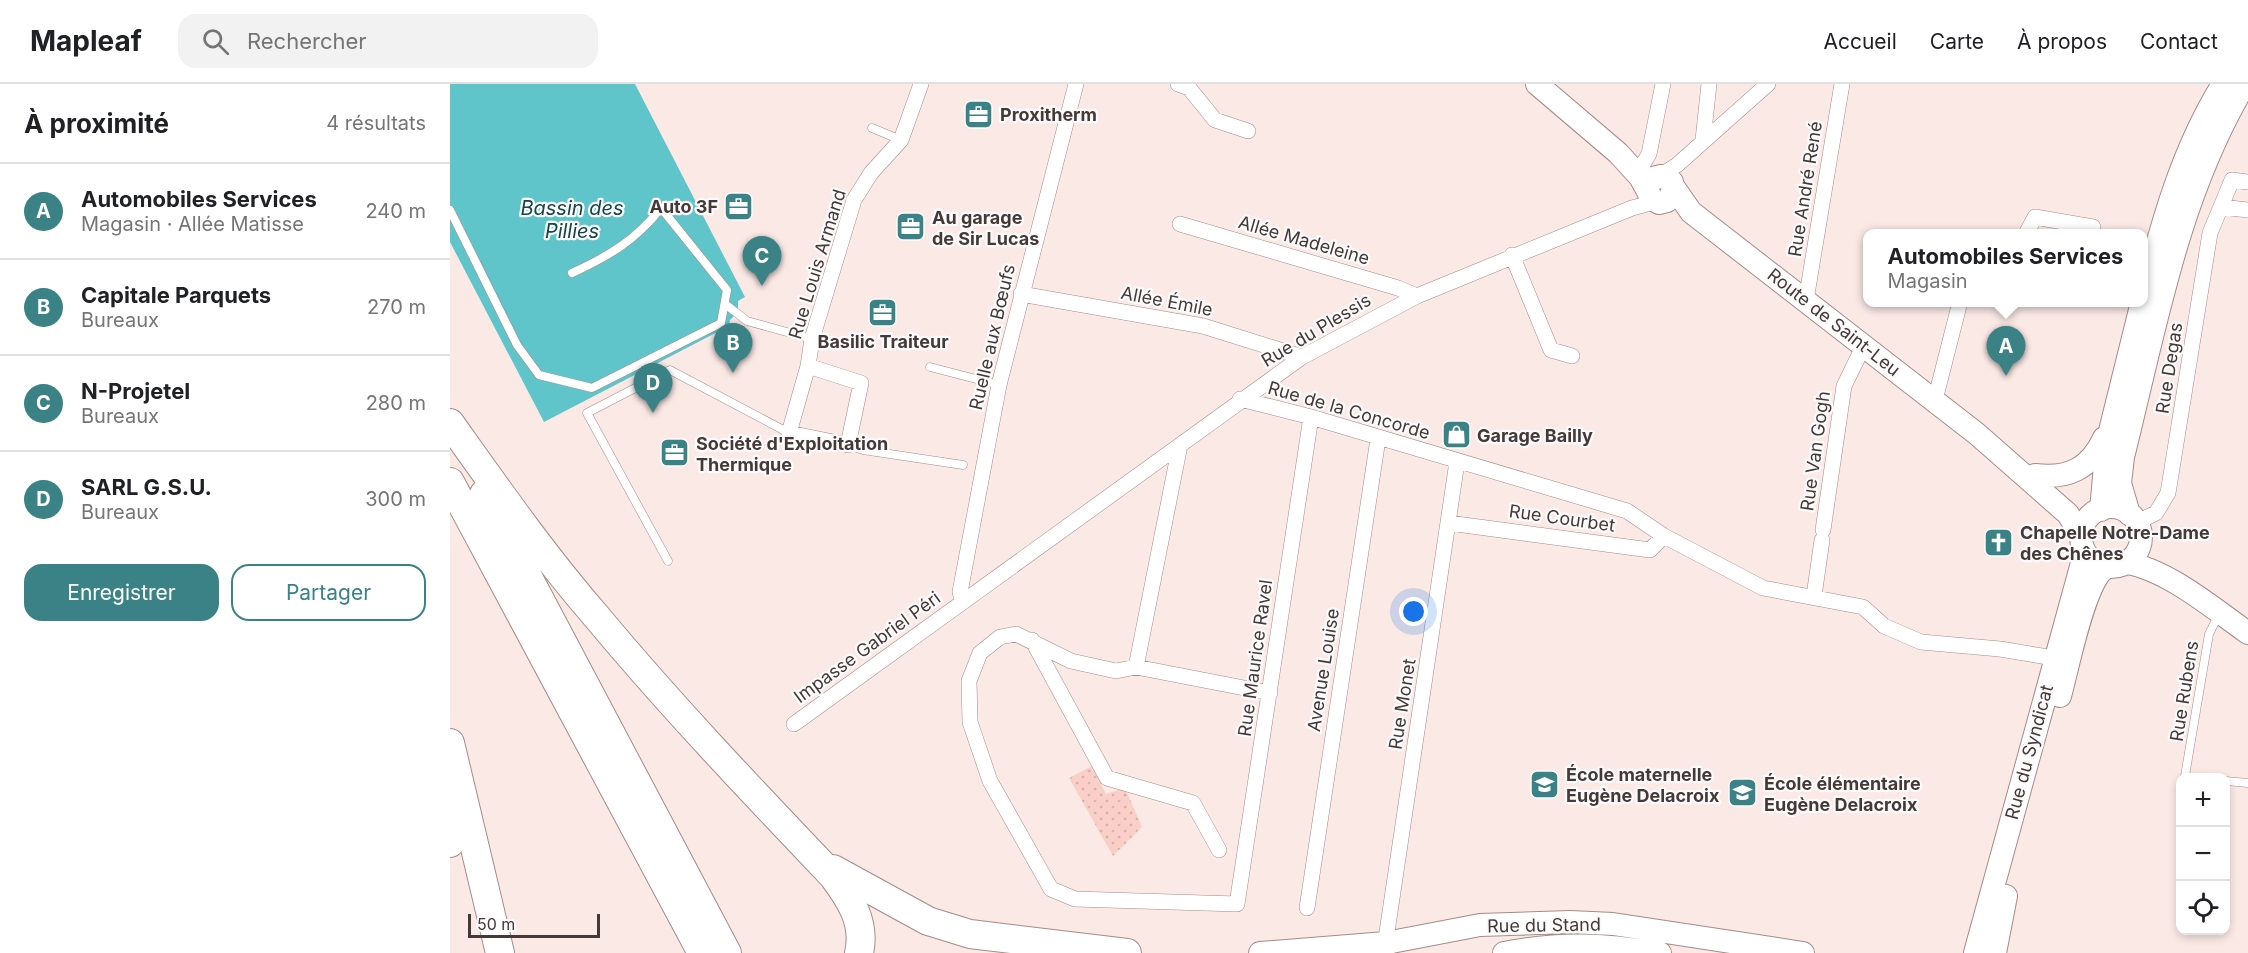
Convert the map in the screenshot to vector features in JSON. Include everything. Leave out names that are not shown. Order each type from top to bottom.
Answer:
[{"type":"highway","points":[[450,425],[535,541],[595,616],[711,747],[832,876],[855,910],[861,939],[859,953]]},
{"type":"highway","points":[[450,425],[525,576],[727,953]]},
{"type":"highway","points":[[450,482],[702,953]]},
{"type":"highway","points":[[450,744],[500,953]]},
{"type":"highway","points":[[450,771],[454,807],[450,843]]},
{"type":"highway","points":[[811,853],[846,878],[928,921],[970,934],[1127,953]]},
{"type":"street","name":"Rue Louis Armand","points":[[789,433],[808,366],[812,339],[854,200],[871,173],[893,152],[901,140],[921,84]]},
{"type":"street","name":"Ruelle aux Bœufs","points":[[963,602],[960,592],[999,385],[1076,84]]},
{"type":"street","points":[[1178,84],[1189,88],[1215,120],[1248,131]]},
{"type":"street","name":"Route de Saint-Leu","points":[[1537,84],[1655,185],[1977,434],[2068,514],[2083,544]]},
{"type":"street","points":[[1655,185],[1649,154],[1663,84]]},
{"type":"street","points":[[1703,140],[1709,84]]},
{"type":"street","name":"Rue du Plessis","points":[[963,602],[1240,399],[1302,357],[1417,296],[1512,255],[1655,185],[1768,84]]},
{"type":"street","name":"Rue André René","points":[[1806,300],[1842,84]]},
{"type":"street","points":[[2148,279],[2169,202],[2184,163],[2223,84]]},
{"type":"street","points":[[2197,597],[2161,566],[2136,526],[2120,483],[2123,457],[2178,233],[2203,167],[2245,84]]},
{"type":"street","name":"Rue Degas","points":[[2136,526],[2156,513],[2168,493],[2210,233],[2232,180],[2248,182]]},
{"type":"street","points":[[2222,207],[2248,210]]},
{"type":"street","points":[[2028,229],[2035,216],[2093,227]]},
{"type":"street","name":"Allée Madeleine","points":[[1180,224],[1398,288],[1417,296]]},
{"type":"street","points":[[1512,255],[1551,350],[1572,356]]},
{"type":"street","name":"Allée Émile","points":[[1021,294],[1203,326],[1302,357]]},
{"type":"street","points":[[1935,400],[1959,307]]},
{"type":"street","points":[[2141,307],[2112,421],[2097,511],[2085,523],[2083,544],[2093,561],[2146,568],[2197,597],[2248,633]]},
{"type":"street","name":"Rue Van Gogh","points":[[1814,596],[1844,386],[1864,345]]},
{"type":"street","name":"Rue Louis Armand","points":[[808,366],[861,383],[848,445]]},
{"type":"street","name":"Rue de la Concorde","points":[[1240,399],[1311,417],[1378,439],[1627,511],[1664,536],[1763,588],[1863,607],[1884,626],[1921,642],[2000,649],[2054,658]]},
{"type":"street","name":"Rue Maurice Ravel","points":[[1032,640],[1016,634],[1000,637],[980,652],[969,681],[969,722],[990,781],[1052,889],[1075,899],[1237,904],[1311,417]]},
{"type":"street","points":[[2035,475],[2062,476],[2088,464],[2112,421]]},
{"type":"street","points":[[789,433],[848,445]]},
{"type":"street","name":"Route de Saint-Leu","points":[[1977,434],[2068,500],[2097,511]]},
{"type":"street","name":"Avenue Louise","points":[[1307,908],[1378,439]]},
{"type":"street","points":[[1136,667],[1180,445]]},
{"type":"street","name":"Rue Monet","points":[[1386,948],[1457,462]]},
{"type":"street","points":[[2097,511],[2116,508],[2136,526],[2136,553],[2117,565]]},
{"type":"street","name":"Rue Courbet","points":[[1449,523],[1650,550],[1664,536]]},
{"type":"street","name":"Rue du Syndicat","points":[[1975,953],[2083,544]]},
{"type":"street","name":"Rue du Syndicat","points":[[1995,953],[2012,869],[2087,593],[2096,576],[2117,565]]},
{"type":"street","name":"Impasse Gabriel Péri","points":[[794,724],[963,602]]},
{"type":"street","points":[[1032,640],[1071,661],[1116,671],[1136,667],[1270,693]]},
{"type":"street","points":[[1032,640],[1107,778],[1193,803],[1219,850]]},
{"type":"street","name":"Rue du Stand","points":[[1260,953],[1358,946],[1386,948],[1480,925],[1585,922],[1803,953]]},
{"type":"street","name":"Rue du Stand","points":[[1507,953],[1585,944],[1660,953]]},
{"type":"lane","points":[[872,128],[901,140]]},
{"type":"lane","points":[[450,210],[517,345],[539,375],[592,387],[722,323],[727,291],[661,208],[646,227],[608,257],[572,273]]},
{"type":"lane","points":[[725,304],[747,321],[812,339]]},
{"type":"lane","points":[[930,367],[999,385]]},
{"type":"lane","points":[[669,561],[587,413],[670,370],[789,433]]},
{"type":"lane","points":[[848,445],[863,450],[963,465]]},
{"type":"lane","name":"Rue Rubens","points":[[2186,773],[2209,634],[2220,613]]},
{"type":"lane","points":[[2230,781],[2248,783]]},
{"type":"shaded area","points":[[1092,766],[1106,794],[1125,788],[1142,827],[1113,856],[1069,778]]},
{"type":"water","name":"Bassin des Pillies","points":[[450,84],[635,84],[745,297],[738,301],[738,312],[730,320],[729,326],[544,422],[450,242]]},
{"type":"place","name":"Proxitherm","points":[[979,114]]},
{"type":"place","name":"Auto 3F","points":[[739,206]]},
{"type":"place","name":"Au garage de Sir Lucas","points":[[911,227]]},
{"type":"place","name":"N-Projetel","points":[[762,286]]},
{"type":"place","name":"Basilic Traiteur","points":[[883,312]]},
{"type":"place","name":"Capitale Parquets","points":[[733,373]]},
{"type":"place","name":"Automobiles Services","points":[[2006,376]]},
{"type":"place","name":"SARL G.S.U.","points":[[653,413]]},
{"type":"place","name":"Garage Bailly","points":[[1456,435]]},
{"type":"place","name":"Société d'Exploitation Thermique","points":[[675,453]]},
{"type":"place","name":"Chapelle Notre-Dame des Chênes","points":[[1999,542]]},
{"type":"place","name":"École maternelle Eugène Delacroix","points":[[1545,784]]},
{"type":"place","name":"École élémentaire Eugène Delacroix","points":[[1743,793]]}]
